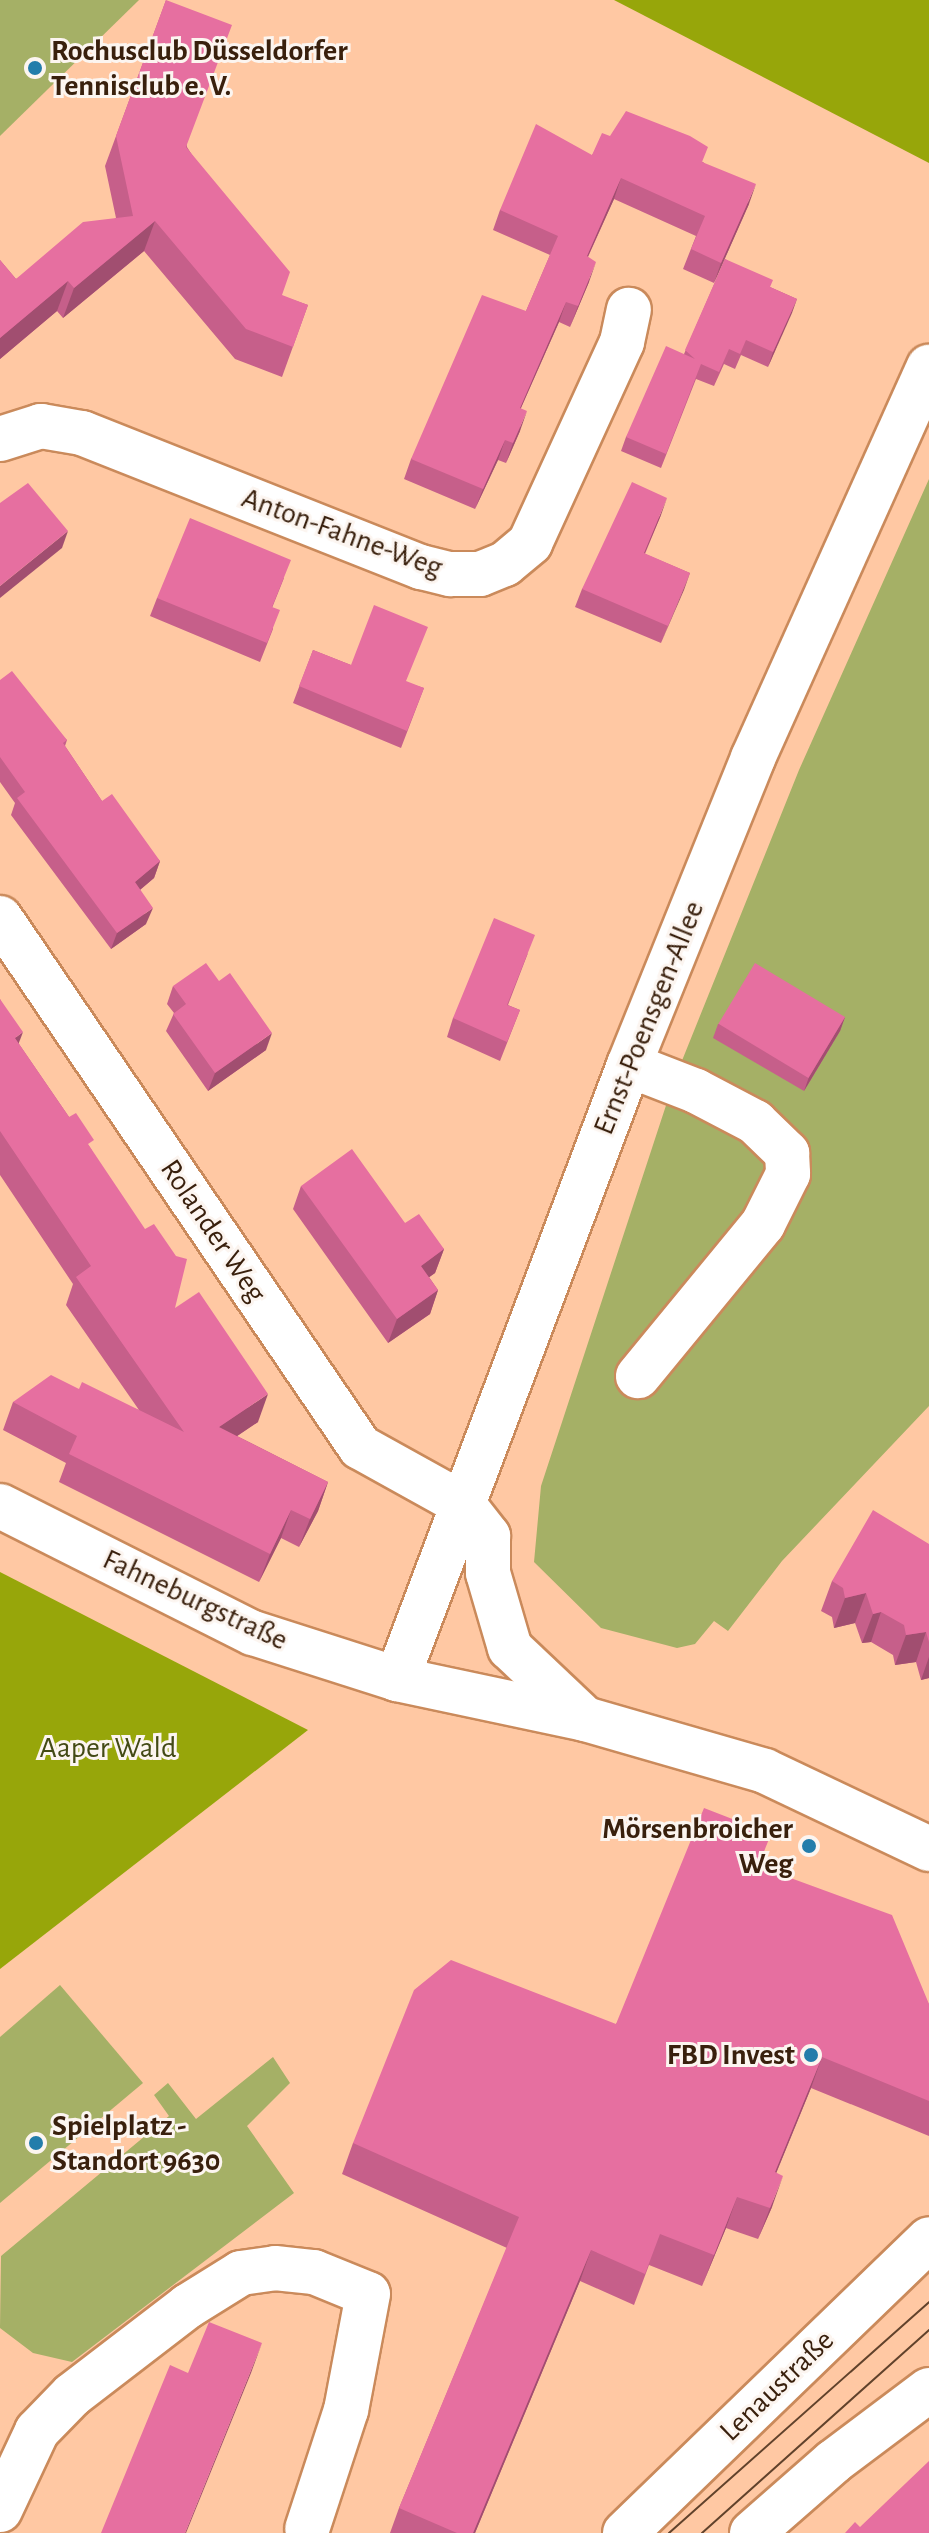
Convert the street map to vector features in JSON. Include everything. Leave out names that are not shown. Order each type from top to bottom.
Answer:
[{"type":"street","name":"Anton-Fahne-Weg","points":[[0,439],[41,426],[82,433],[421,567],[450,574],[480,574],[505,564],[530,543],[622,342],[629,310]]},
{"type":"street","name":"Ernst-Poensgen-Allee","points":[[397,1679],[629,1065],[813,616],[929,367]]},
{"type":"street","name":"Rolander Weg","points":[[0,918],[360,1447],[463,1504]]},
{"type":"street","points":[[629,1065],[696,1091],[755,1122],[787,1153],[788,1174],[763,1224],[638,1376]]},
{"type":"street","points":[[463,1504],[488,1536],[488,1573],[510,1648],[585,1719]]},
{"type":"street","name":"Fahneburgstraße","points":[[0,1506],[253,1633],[397,1679]]},
{"type":"street","points":[[397,1679],[585,1719],[765,1771],[929,1849]]},
{"type":"street","name":"Lenaustraße","points":[[625,2533],[929,2239]]},
{"type":"street","points":[[0,2510],[37,2431],[72,2395],[153,2329],[241,2273],[275,2268],[314,2272],[368,2294],[346,2410],[307,2529]]},
{"type":"street","points":[[752,2533],[833,2462],[929,2390]]},
{"type":"green space","name":"Rochusclub Düsseldorfer Tennisclub e. V.","points":[[0,0],[139,0],[0,136]]},
{"type":"green space","points":[[614,0],[929,0],[929,163]]},
{"type":"green space","points":[[929,479],[929,1406],[782,1561],[728,1631],[714,1621],[695,1644],[677,1648],[601,1628],[534,1562],[541,1486],[675,1078],[799,770]]},
{"type":"green space","name":"Aaper Wald","points":[[0,1572],[308,1730],[0,1969]]},
{"type":"green space","name":"Spielplatz - Standort 9630","points":[[60,1985],[143,2083],[0,2203],[0,2037]]},
{"type":"green space","points":[[273,2057],[290,2083],[247,2126],[294,2193],[72,2362],[33,2353],[0,2328],[1,2256],[169,2116],[154,2095],[168,2083],[196,2119]]},
{"type":"building","points":[[166,0],[232,25],[186,147],[290,272],[282,295],[308,305],[293,347],[246,329],[155,221],[74,288],[68,281],[0,338],[0,260],[16,279],[83,222],[133,216],[116,136]]},
{"type":"building","points":[[626,111],[690,136],[708,147],[702,162],[756,184],[721,263],[691,249],[705,216],[621,178],[587,256],[596,262],[578,306],[566,302],[520,408],[527,411],[513,443],[505,440],[483,489],[411,459],[482,295],[526,311],[558,236],[500,210],[536,124],[592,155],[602,133],[610,136]]},
{"type":"building","points":[[725,259],[773,280],[770,287],[797,299],[773,352],[746,340],[740,354],[729,349],[719,372],[701,364],[666,454],[626,437],[666,346],[695,359],[685,350]]},
{"type":"building","points":[[632,482],[667,498],[644,553],[690,573],[668,626],[582,589]]},
{"type":"building","points":[[28,483],[68,531],[0,586],[0,503]]},
{"type":"building","points":[[190,518],[291,560],[272,607],[280,610],[267,643],[157,598]]},
{"type":"building","points":[[374,605],[428,627],[406,681],[424,688],[407,731],[299,686],[313,650],[351,665]]},
{"type":"building","points":[[12,671],[67,740],[63,743],[102,801],[112,794],[160,861],[135,882],[153,908],[117,933],[17,798],[25,792],[0,757],[0,680]]},
{"type":"building","points":[[494,918],[535,935],[507,1005],[520,1010],[507,1042],[453,1018]]},
{"type":"building","points":[[206,963],[219,981],[230,973],[272,1033],[215,1073],[173,1014],[186,1004],[173,986]]},
{"type":"building","points":[[755,963],[845,1017],[808,1078],[718,1024]]},
{"type":"building","points":[[0,999],[23,1032],[15,1038],[69,1117],[76,1113],[94,1140],[88,1144],[145,1229],[154,1224],[176,1256],[187,1259],[175,1308],[199,1292],[268,1394],[219,1427],[328,1482],[310,1519],[291,1510],[270,1554],[69,1454],[77,1436],[13,1402],[51,1375],[79,1389],[82,1382],[184,1432],[76,1277],[91,1266],[0,1131]]},
{"type":"building","points":[[352,1149],[405,1223],[419,1214],[444,1249],[421,1266],[438,1290],[397,1319],[301,1186]]},
{"type":"building","points":[[873,1510],[929,1544],[929,1642],[926,1632],[906,1635],[904,1625],[881,1612],[873,1614],[866,1593],[845,1598],[843,1588],[832,1581]]},
{"type":"building","points":[[704,1808],[771,1834],[759,1864],[766,1869],[892,1915],[929,2004],[929,2101],[822,2057],[775,2172],[783,2176],[770,2208],[737,2197],[714,2255],[660,2234],[645,2274],[591,2250],[473,2533],[457,2533],[399,2508],[519,2217],[353,2143],[414,1990],[451,1960],[616,2024]]},
{"type":"building","points":[[209,2322],[262,2343],[185,2533],[101,2533],[170,2365],[188,2373]]},
{"type":"building","points":[[929,2461],[929,2533],[845,2533],[855,2522],[860,2527]]},
{"type":"tram line","points":[[669,2533],[929,2302]]},
{"type":"tram line","points":[[702,2533],[929,2330]]},
{"type":"place","name":"Rochusclub Düsseldorfer Tennisclub e. V.","points":[[35,68]]},
{"type":"place","name":"Mörsenbroicher Weg","points":[[809,1846]]},
{"type":"place","name":"FBD Invest","points":[[811,2055]]},
{"type":"place","name":"Spielplatz - Standort 9630","points":[[36,2143]]}]
